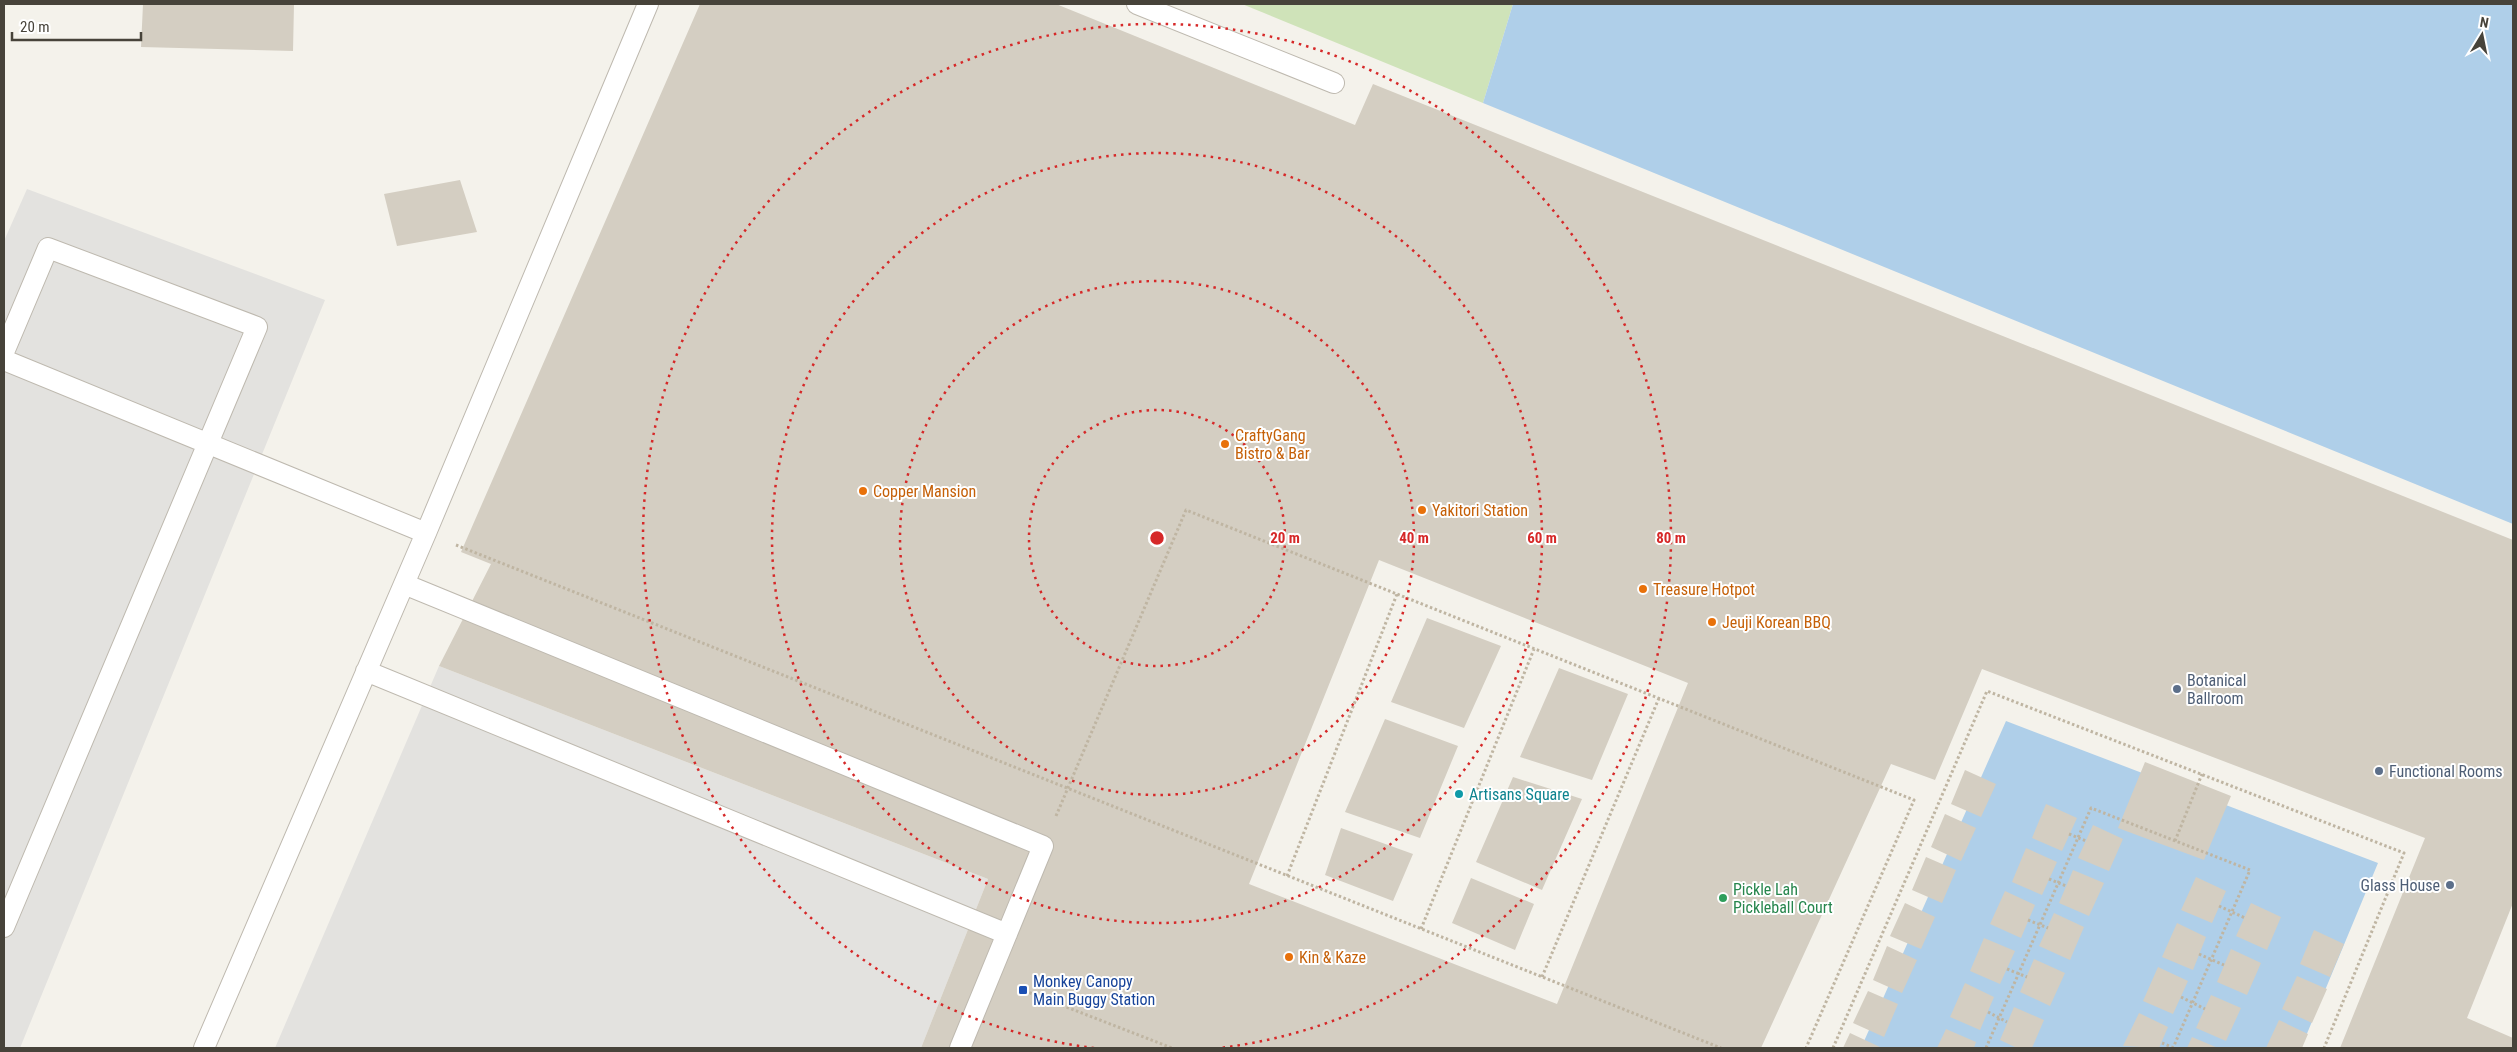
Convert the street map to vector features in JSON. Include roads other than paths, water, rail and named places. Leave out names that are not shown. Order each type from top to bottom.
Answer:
[{"type":"lane","points":[[204,1048],[426,533],[648,4]]},
{"type":"lane","points":[[1137,4],[1334,83]]},
{"type":"lane","points":[[4,352],[48,248],[257,327],[4,927]]},
{"type":"lane","points":[[4,360],[426,533]]},
{"type":"lane","points":[[404,584],[1043,846],[960,1048]]},
{"type":"lane","points":[[366,671],[1007,934]]},
{"type":"water","points":[[1513,4],[2513,4],[2513,524],[1483,103]]},
{"type":"water","points":[[2006,721],[2378,863],[2301,1048],[1861,1048]]},
{"type":"place","name":"CraftyGang Bistro & Bar","points":[[1225,444]]},
{"type":"place","name":"Copper Mansion","points":[[863,491]]},
{"type":"place","name":"Yakitori Station","points":[[1422,510]]},
{"type":"place","name":"Treasure Hotpot","points":[[1643,589]]},
{"type":"place","name":"Jeuji Korean BBQ","points":[[1712,622]]},
{"type":"place","name":"Botanical Ballroom","points":[[2177,689]]},
{"type":"place","name":"Functional Rooms","points":[[2379,771]]},
{"type":"place","name":"Artisans Square","points":[[1459,794]]},
{"type":"place","name":"Glass House","points":[[2450,885]]},
{"type":"place","name":"Pickle Lah Pickleball Court","points":[[1723,898]]},
{"type":"place","name":"Kin & Kaze","points":[[1289,957]]},
{"type":"place","name":"Monkey Canopy Main Buggy Station","points":[[1023,990]]}]
